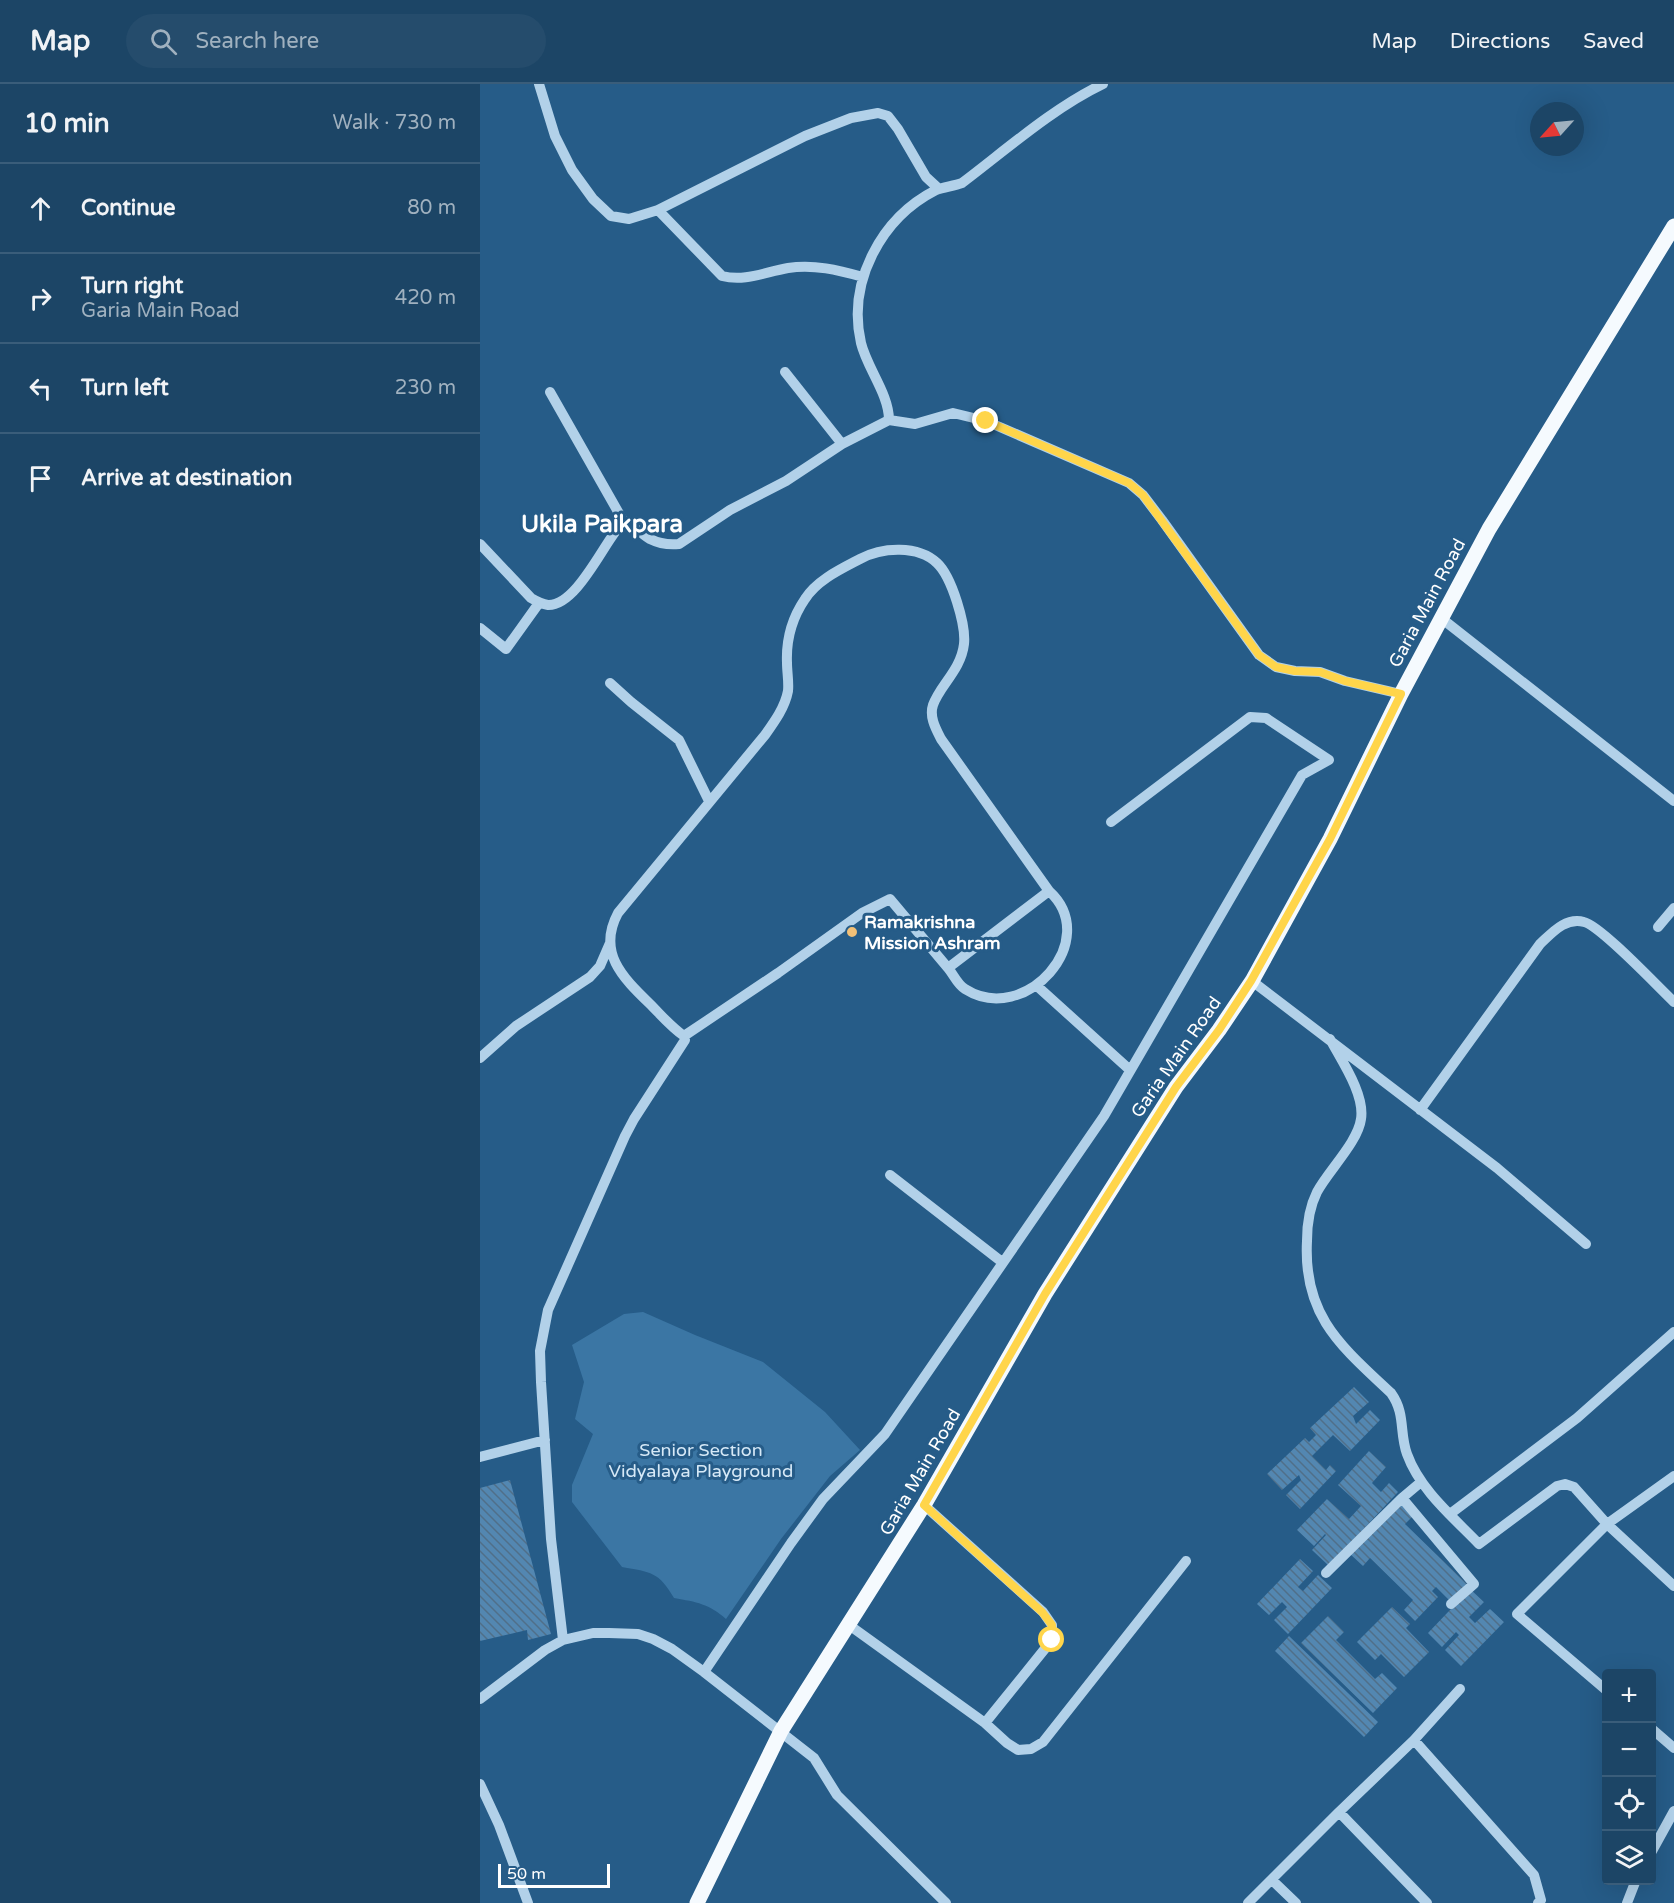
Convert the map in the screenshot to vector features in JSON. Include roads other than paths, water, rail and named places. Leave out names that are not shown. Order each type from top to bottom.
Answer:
[{"type":"main road","name":"Garia Main Road","points":[[697,1903],[782,1731],[924,1505],[1045,1294],[1176,1087],[1219,1030],[1251,981],[1330,839],[1401,694],[1489,529],[1674,226]]},
{"type":"street","points":[[538,84],[555,136],[572,170],[593,199],[611,216],[629,219],[658,210],[805,136],[851,118],[878,113],[888,116],[926,177],[939,189]]},
{"type":"street","points":[[890,420],[888,406],[862,345],[858,321],[858,296],[863,277],[887,230],[939,189],[962,183],[1073,100],[1103,84]]},
{"type":"street","points":[[658,210],[723,276],[734,279],[749,278],[789,268],[809,267],[829,268],[863,277]]},
{"type":"street","points":[[785,372],[842,444]]},
{"type":"street","points":[[550,392],[625,524],[632,526],[649,539],[672,545],[679,544],[730,510],[786,481],[842,444],[890,420],[915,424],[953,412],[986,421],[1129,483],[1143,495],[1162,520],[1259,655],[1276,667],[1295,671],[1320,672],[1345,681],[1401,694]]},
{"type":"street","points":[[480,544],[531,598],[549,605],[569,595],[592,567],[613,534],[625,524]]},
{"type":"street","points":[[562,1640],[551,1539],[540,1351],[548,1310],[630,1128],[683,1044],[684,1036],[862,913],[890,899],[954,975],[957,982],[965,989],[979,995],[1001,998],[1026,993],[1049,975],[1065,948],[1067,932],[1065,915],[1058,899],[1049,891],[941,739],[933,723],[933,706],[954,674],[964,645],[963,621],[952,589],[938,564],[918,553],[886,549],[869,554],[840,569],[806,597],[789,632],[786,652],[788,688],[784,704],[765,735],[618,913],[611,926],[610,943],[615,963],[628,982],[684,1036]]},
{"type":"street","points":[[480,628],[506,649],[539,603]]},
{"type":"street","points":[[1441,618],[1674,801]]},
{"type":"street","points":[[610,683],[630,702],[679,740],[709,801]]},
{"type":"street","points":[[704,1672],[791,1543],[824,1499],[885,1434],[1104,1116],[1302,775],[1329,760],[1266,718],[1250,717],[1111,822]]},
{"type":"street","points":[[948,968],[1049,891]]},
{"type":"street","points":[[1658,927],[1674,909]]},
{"type":"street","points":[[1420,1110],[1540,944],[1556,928],[1571,922],[1585,922],[1605,935],[1674,1002]]},
{"type":"street","points":[[480,1058],[516,1026],[590,977],[600,966],[610,943]]},
{"type":"street","points":[[1251,981],[1497,1168],[1586,1244]]},
{"type":"street","points":[[1037,986],[1130,1070]]},
{"type":"street","points":[[1330,1039],[1351,1077],[1359,1099],[1361,1119],[1356,1133],[1311,1205],[1306,1250],[1309,1283],[1319,1313],[1333,1336],[1398,1402],[1406,1452],[1412,1468],[1421,1482],[1479,1544],[1557,1486],[1565,1484],[1574,1487],[1607,1524],[1674,1586]]},
{"type":"street","points":[[890,1175],[1002,1262]]},
{"type":"street","points":[[1450,1514],[1577,1418],[1674,1332]]},
{"type":"street","points":[[480,1457],[545,1440]]},
{"type":"street","points":[[1602,1687],[1517,1614],[1607,1524],[1674,1476]]},
{"type":"street","points":[[1326,1573],[1421,1482]]},
{"type":"street","points":[[1402,1498],[1474,1584],[1451,1604]]},
{"type":"street","points":[[924,1505],[1042,1612],[1052,1625],[1052,1640],[985,1723]]},
{"type":"street","points":[[849,1625],[985,1723],[1006,1743],[1018,1750],[1031,1749],[1043,1742],[1186,1561]]},
{"type":"street","points":[[480,1699],[545,1650],[562,1640],[593,1633],[638,1634],[672,1649],[782,1731],[814,1758],[837,1795],[946,1903]]},
{"type":"street","points":[[1248,1903],[1414,1740],[1460,1689]]},
{"type":"street","points":[[1656,1732],[1674,1748]]},
{"type":"street","points":[[1414,1740],[1534,1875],[1541,1900],[1538,1903]]},
{"type":"street","points":[[480,1784],[499,1825],[528,1903]]},
{"type":"street","points":[[1656,1844],[1674,1811]]},
{"type":"street","points":[[1339,1812],[1427,1903]]},
{"type":"street","points":[[1272,1880],[1296,1903]]},
{"type":"street","points":[[1627,1903],[1634,1885]]},
{"type":"place","name":"Ramakrishna Mission Ashram","points":[[852,932]]},
{"type":"district","name":"Ukila Paikpara","points":[[602,524]]},
{"type":"park label","name":"Senior Section Vidyalaya Playground","points":[[701,1460]]}]
